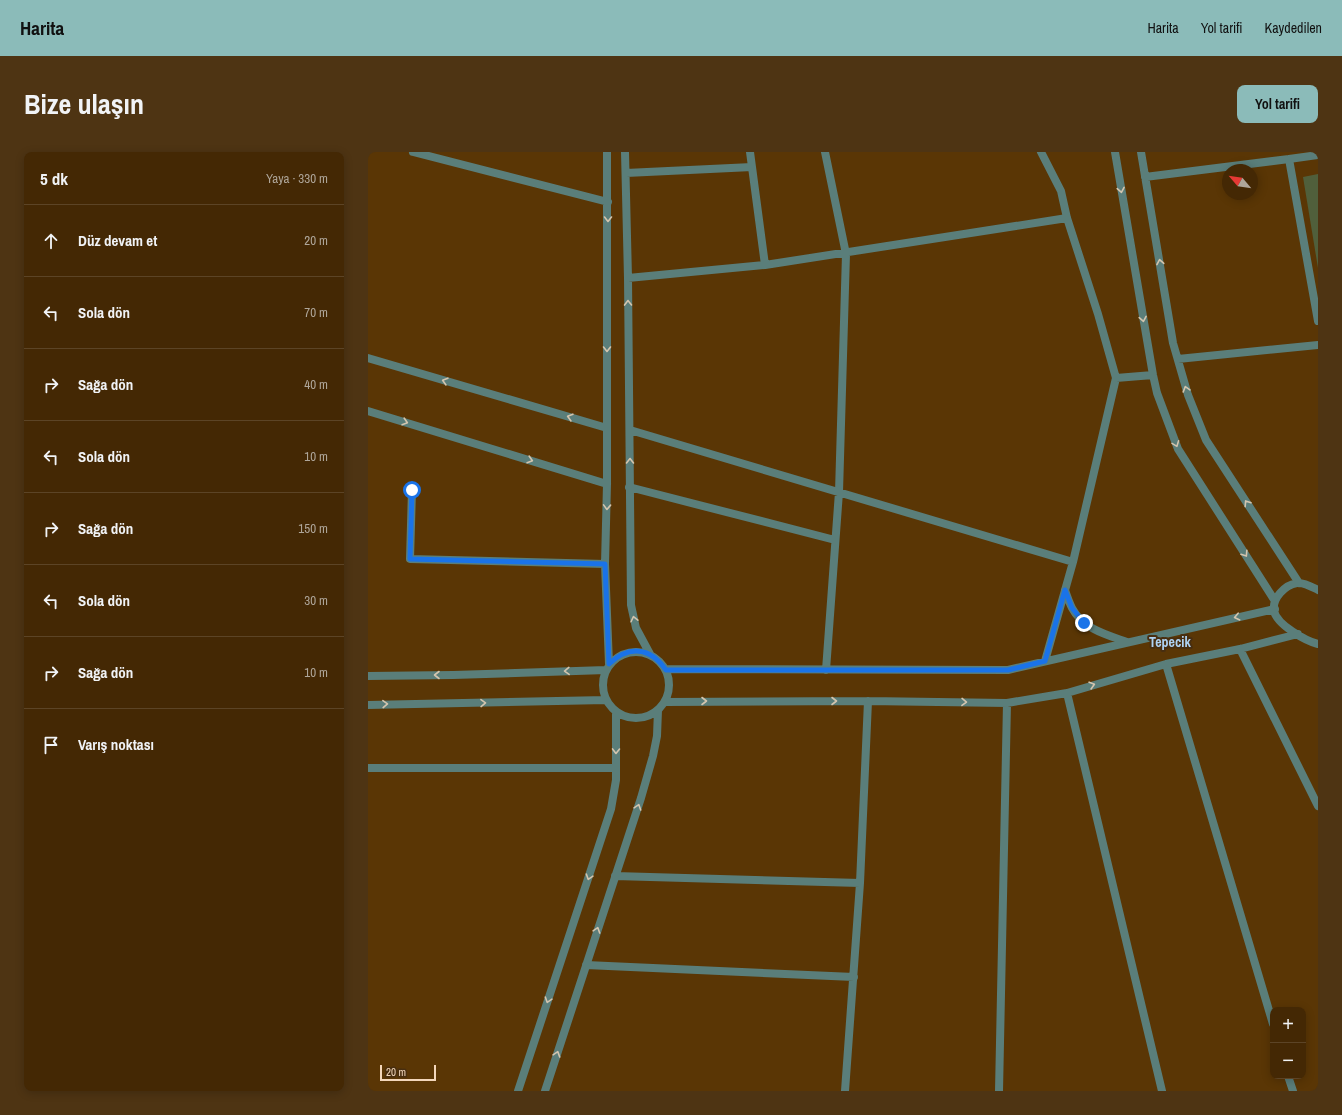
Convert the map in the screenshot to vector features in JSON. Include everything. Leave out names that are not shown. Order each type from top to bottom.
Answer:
[{"type":"street","points":[[413,152],[608,202]]},
{"type":"street","points":[[368,676],[453,675],[608,667],[618,657],[628,652],[639,651],[650,654],[660,660],[666,670],[669,677],[670,686],[665,702],[658,710],[642,718],[624,716],[616,712],[606,700],[603,685],[608,667],[605,564],[607,484],[607,152]]},
{"type":"street","points":[[625,152],[628,278],[631,605],[636,628],[650,654]]},
{"type":"street","points":[[750,152],[765,265]]},
{"type":"street","points":[[825,152],[846,254],[839,492],[826,670]]},
{"type":"street","points":[[1041,152],[1061,192],[1067,218],[1098,314],[1116,378],[1073,562],[1045,661]]},
{"type":"street","points":[[1115,152],[1153,375],[1158,393],[1178,449],[1275,605]]},
{"type":"street","points":[[1141,152],[1173,343],[1188,395],[1206,440],[1299,583]]},
{"type":"street","points":[[1145,177],[1318,155]]},
{"type":"street","points":[[1289,159],[1318,321]]},
{"type":"street","points":[[626,173],[752,168]]},
{"type":"street","points":[[628,278],[765,265],[846,254],[1067,218]]},
{"type":"street","points":[[1178,360],[1318,345]]},
{"type":"street","points":[[368,358],[607,428]]},
{"type":"street","points":[[1116,378],[1153,375]]},
{"type":"street","points":[[368,411],[607,484]]},
{"type":"street","points":[[630,430],[1073,562]]},
{"type":"street","points":[[629,487],[835,540]]},
{"type":"street","points":[[412,490],[410,559],[605,564]]},
{"type":"street","points":[[1317,645],[1278,620],[1274,611],[1280,592],[1288,586],[1299,583],[1318,590]]},
{"type":"street","points":[[1065,590],[1072,608],[1084,623],[1099,632],[1128,642]]},
{"type":"street","points":[[666,670],[1008,670],[1275,605]]},
{"type":"street","points":[[665,702],[868,701],[1007,703],[1067,693],[1166,664],[1240,649],[1298,634]]},
{"type":"street","points":[[1240,649],[1318,806]]},
{"type":"street","points":[[1166,664],[1270,1014]]},
{"type":"street","points":[[1067,693],[1162,1091]]},
{"type":"street","points":[[368,705],[606,700]]},
{"type":"street","points":[[845,1091],[860,883],[868,701]]},
{"type":"street","points":[[999,1091],[1007,703]]},
{"type":"street","points":[[545,1091],[641,798],[657,736],[658,710]]},
{"type":"street","points":[[518,1091],[612,809],[616,780],[616,712]]},
{"type":"street","points":[[368,768],[616,768]]},
{"type":"street","points":[[615,876],[860,883]]},
{"type":"street","points":[[586,965],[854,977]]},
{"type":"street","points":[[1289,1079],[1293,1091]]},
{"type":"green space","points":[[1318,174],[1318,268],[1303,177]]},
{"type":"district","name":"Tepecik","points":[[1170,642]]},
{"type":"route","points":[[412,490],[410,559],[605,564],[609,664],[628,652],[639,651],[650,654],[660,660],[666,670],[1008,670],[1045,661],[1065,590],[1072,608],[1084,623]]}]
